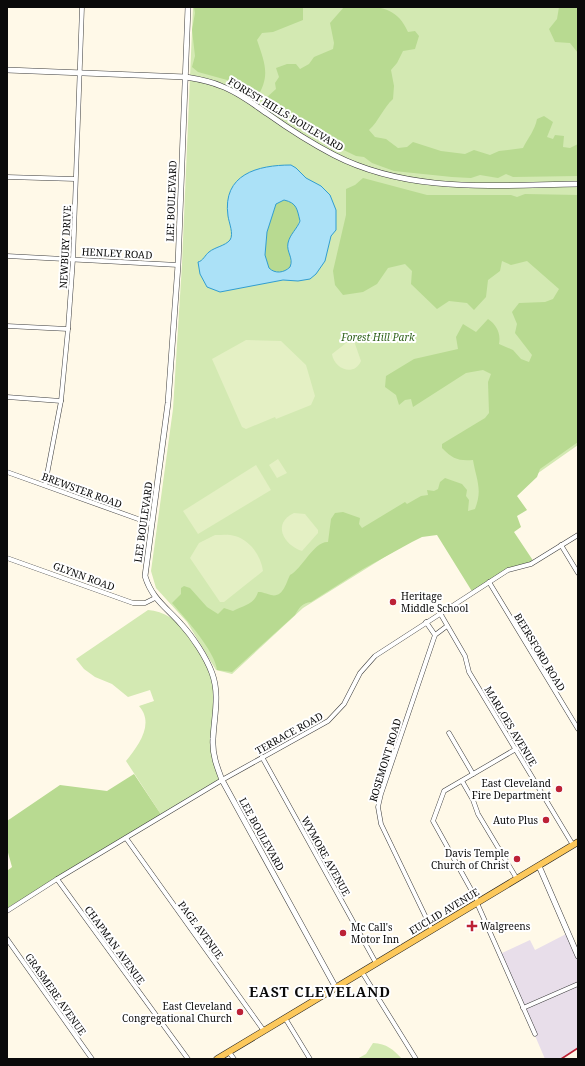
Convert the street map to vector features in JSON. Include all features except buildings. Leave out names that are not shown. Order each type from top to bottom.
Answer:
[{"type":"main road","name":"EUCLID AVENUE","points":[[217,1059],[376,963],[433,931],[575,843]]},
{"type":"street","name":"NEWBURY DRIVE","points":[[45,485],[61,401],[68,328],[73,259],[82,7]]},
{"type":"street","name":"LEE BOULEVARD","points":[[188,7],[178,265],[168,404],[145,576],[155,598],[182,625],[212,672],[216,694],[213,749],[215,761],[222,780],[336,988]]},
{"type":"street","name":"FOREST HILLS BOULEVARD","points":[[7,70],[186,77],[208,81],[233,91],[318,146],[342,158],[384,174],[420,182],[453,185],[578,184]]},
{"type":"street","points":[[7,177],[75,179]]},
{"type":"street","name":"HENLEY ROAD","points":[[7,256],[178,265]]},
{"type":"street","points":[[7,326],[68,328]]},
{"type":"street","points":[[7,397],[61,401]]},
{"type":"street","name":"BREWSTER ROAD","points":[[7,472],[152,524]]},
{"type":"street","name":"TERRACE ROAD","points":[[7,911],[57,879],[222,780],[334,716],[344,704],[360,673],[370,661],[382,651],[508,570],[532,564],[578,535]]},
{"type":"street","points":[[561,545],[578,573]]},
{"type":"street","name":"GLYNN ROAD","points":[[7,558],[133,603],[146,603],[155,598]]},
{"type":"street","name":"BEERSFORD ROAD","points":[[489,582],[578,729]]},
{"type":"street","name":"MARLOES AVENUE","points":[[440,613],[465,656],[469,672],[575,843]]},
{"type":"street","points":[[426,622],[435,635],[447,626]]},
{"type":"street","name":"ROSEMONT ROAD","points":[[433,931],[381,824],[378,807],[381,794],[435,635]]},
{"type":"street","points":[[449,733],[473,774]]},
{"type":"street","points":[[516,749],[444,791],[433,823],[478,903],[534,1034]]},
{"type":"street","name":"WYMORE AVENUE","points":[[262,757],[376,963]]},
{"type":"street","points":[[462,781],[473,800],[478,814],[517,879]]},
{"type":"street","name":"PAGE AVENUE","points":[[126,838],[264,1031]]},
{"type":"street","points":[[539,866],[578,956]]},
{"type":"street","name":"CHAPMAN AVENUE","points":[[57,879],[188,1059]]},
{"type":"street","name":"GRASMERE AVENUE","points":[[7,939],[92,1059]]},
{"type":"street","points":[[362,972],[416,1059]]},
{"type":"street","points":[[523,1008],[578,984]]},
{"type":"street","points":[[285,1018],[310,1059]]},
{"type":"street","points":[[229,1052],[234,1059]]},
{"type":"shaded area","points":[[568,933],[578,956],[578,1048],[561,1059],[545,1059],[500,954],[530,940],[535,950]]},
{"type":"green space","name":"Forest Hill Park","points":[[193,7],[578,7],[578,445],[483,512],[441,532],[420,535],[303,608],[232,674],[216,670],[187,622],[156,588],[151,571],[173,409],[182,264]]},
{"type":"green space","points":[[194,7],[303,7],[303,20],[273,32],[262,33],[257,40],[264,63],[265,77],[261,91],[256,99],[227,80],[198,72],[192,67],[195,56],[192,30],[195,13]]},
{"type":"green space","points":[[344,7],[382,8],[396,15],[403,22],[408,32],[415,31],[419,36],[415,49],[403,51],[397,63],[391,70],[394,86],[393,99],[386,106],[376,123],[369,130],[375,137],[386,139],[398,148],[407,147],[413,142],[441,151],[465,154],[474,150],[490,155],[499,151],[523,148],[537,119],[544,116],[553,122],[547,137],[553,139],[555,135],[564,136],[563,147],[570,148],[578,144],[578,176],[513,177],[506,174],[498,178],[480,175],[471,178],[394,171],[372,163],[364,157],[356,156],[319,138],[297,126],[265,103],[266,98],[276,89],[275,83],[279,77],[276,68],[287,64],[296,64],[300,69],[309,64],[314,57],[333,49],[334,43],[330,23]]},
{"type":"green space","points":[[559,7],[578,7],[578,53],[570,43],[555,42],[549,29],[557,19]]},
{"type":"green space","points":[[363,178],[427,195],[511,195],[517,197],[525,194],[578,195],[578,442],[540,469],[537,477],[517,496],[527,510],[517,516],[521,527],[514,532],[534,562],[508,570],[473,593],[437,535],[422,537],[363,569],[311,602],[303,605],[299,608],[295,615],[232,672],[217,670],[215,662],[205,644],[172,603],[181,594],[181,588],[184,586],[190,588],[207,607],[218,614],[224,608],[233,611],[248,604],[254,600],[258,592],[271,595],[278,594],[284,589],[290,575],[295,572],[313,550],[323,543],[328,542],[331,519],[335,513],[343,512],[360,518],[359,524],[362,528],[405,502],[407,504],[421,496],[428,495],[427,490],[434,491],[438,489],[440,482],[445,478],[462,484],[467,490],[466,496],[469,500],[468,511],[475,509],[479,490],[473,460],[460,460],[449,455],[442,448],[442,444],[485,418],[489,413],[488,382],[491,374],[483,370],[466,373],[413,407],[411,399],[405,400],[399,405],[396,395],[385,387],[386,376],[414,359],[458,349],[456,337],[463,324],[476,332],[488,319],[498,330],[499,344],[513,350],[521,359],[529,362],[532,355],[515,333],[517,324],[512,312],[519,303],[545,302],[553,299],[559,289],[527,261],[511,265],[502,261],[500,271],[488,280],[486,297],[474,310],[467,303],[449,301],[437,309],[411,284],[412,271],[405,264],[388,268],[377,284],[363,292],[343,295],[335,285],[333,271],[346,215],[346,189],[355,185]]},
{"type":"green space","points":[[284,200],[293,204],[298,209],[300,215],[291,245],[290,267],[285,271],[277,272],[269,268],[265,255],[267,232],[276,204]]},
{"type":"green space","points":[[246,340],[281,341],[306,365],[315,396],[311,405],[276,419],[275,417],[246,429],[242,427],[212,359]]},
{"type":"green space","points":[[350,340],[354,341],[361,361],[354,369],[349,370],[336,364],[332,354]]},
{"type":"green space","points":[[278,459],[287,473],[277,478],[269,465]]},
{"type":"green space","points":[[256,465],[271,490],[198,534],[183,511]]},
{"type":"green space","points":[[294,513],[305,514],[318,530],[318,533],[302,551],[290,544],[285,539],[283,534],[283,522],[287,517]]},
{"type":"green space","points":[[215,535],[233,535],[245,541],[257,554],[263,571],[224,602],[220,602],[190,558],[199,543]]},
{"type":"green space","points":[[148,610],[159,612],[181,626],[190,635],[205,658],[215,687],[213,739],[215,754],[222,780],[162,816],[126,761],[140,742],[143,735],[145,720],[144,713],[139,706],[154,701],[150,690],[128,697],[112,684],[95,677],[84,669],[76,659]]},
{"type":"green space","points":[[134,774],[162,816],[7,908],[7,871],[12,867],[7,849],[7,821],[60,785],[107,791]]},
{"type":"green space","points":[[373,1043],[389,1048],[396,1052],[402,1059],[357,1059],[366,1054]]},
{"type":"water","points":[[279,165],[291,165],[306,178],[321,186],[330,195],[336,210],[336,230],[331,236],[325,261],[316,274],[310,279],[298,281],[283,280],[220,292],[207,287],[200,274],[198,262],[211,250],[225,244],[231,238],[228,202],[231,190],[237,181],[245,175],[255,170]],"holes":[[[284,200],[296,207],[300,221],[288,243],[291,261],[290,267],[285,271],[277,272],[269,268],[265,255],[267,232],[276,204]]]},
{"type":"railway","points":[[561,1059],[578,1048]]},
{"type":"place","name":"Heritage Middle School","points":[[393,602]]},
{"type":"place","name":"East Cleveland Fire Department","points":[[559,789]]},
{"type":"place","name":"Auto Plus","points":[[546,820]]},
{"type":"place","name":"Davis Temple Church of Christ","points":[[517,859]]},
{"type":"place","name":"Walgreens","points":[[472,926]]},
{"type":"place","name":"Mc Call's Motor Inn","points":[[343,933]]},
{"type":"place","name":"East Cleveland Congregational Church","points":[[240,1012]]},
{"type":"district","name":"EAST CLEVELAND","points":[[320,992]]}]
